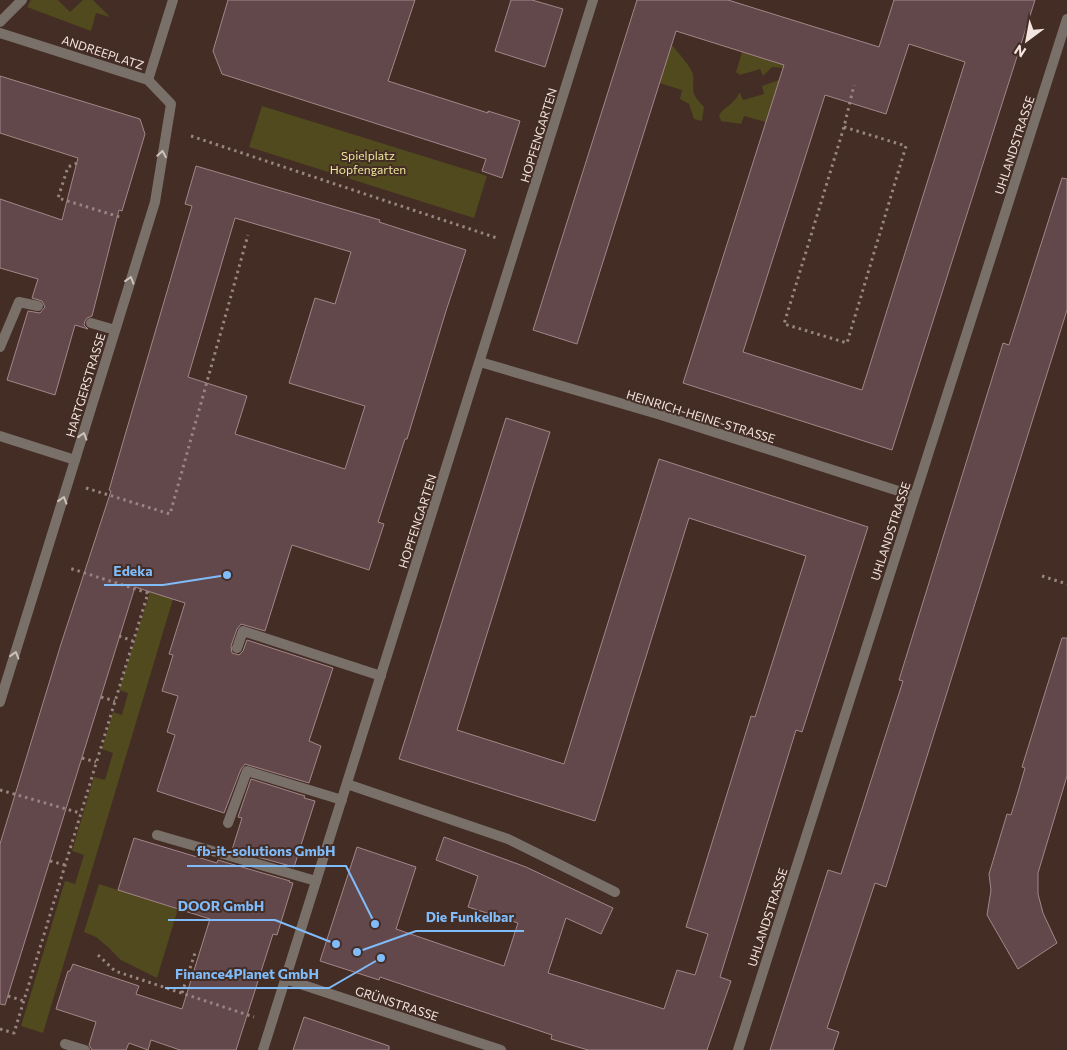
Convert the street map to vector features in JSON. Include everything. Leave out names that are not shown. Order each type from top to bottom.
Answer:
[{"type":"street","points":[[0,22],[22,0]]},
{"type":"street","name":"ANDREEPLATZ","points":[[0,32],[148,80],[173,0]]},
{"type":"street","name":"HOPFENGARTEN","points":[[263,1050],[593,0]]},
{"type":"street","name":"UHLANDSTRASSE","points":[[738,1050],[1067,19]]},
{"type":"street","name":"HARTGERSTRASSE","points":[[0,702],[154,202],[171,104],[148,80]]},
{"type":"street","points":[[0,347],[19,302],[38,306]]},
{"type":"street","points":[[90,323],[115,330]]},
{"type":"street","name":"HEINRICH-HEINE-STRASSE","points":[[480,362],[661,415],[914,496]]},
{"type":"street","points":[[0,436],[75,460]]},
{"type":"street","points":[[237,648],[243,631],[381,676]]},
{"type":"street","points":[[228,823],[247,771],[342,800]]},
{"type":"street","points":[[346,784],[508,839],[615,892]]},
{"type":"street","points":[[157,835],[316,881]]},
{"type":"street","name":"GRÜNSTRASSE","points":[[285,979],[501,1050]]},
{"type":"street","points":[[66,1044],[85,1050]]},
{"type":"path","points":[[844,127],[906,146],[847,343],[784,324],[844,127],[854,86]]},
{"type":"path","points":[[190,136],[497,238]]},
{"type":"path","points":[[77,163],[68,167],[58,198],[123,218]]},
{"type":"path","points":[[68,482],[170,514],[248,235]]},
{"type":"path","points":[[0,1029],[14,1033],[148,593],[69,568]]},
{"type":"path","points":[[1042,576],[1067,584]]},
{"type":"path","points":[[120,636],[133,641]]},
{"type":"path","points":[[100,697],[115,701]]},
{"type":"path","points":[[82,758],[96,762]]},
{"type":"path","points":[[0,790],[80,814]]},
{"type":"path","points":[[50,861],[65,865]]},
{"type":"path","points":[[182,993],[194,953]]},
{"type":"path","points":[[98,955],[115,971],[255,1017]]},
{"type":"path","points":[[8,996],[24,1000]]},
{"type":"green space","points":[[31,0],[58,0],[70,12],[83,0],[93,0],[110,17],[96,13],[91,31],[27,7]]},
{"type":"green space","points":[[671,44],[692,71],[694,94],[704,107],[702,121],[694,119],[689,104],[680,99],[682,90],[659,83]]},
{"type":"green space","points":[[742,52],[784,65],[783,68],[772,67],[763,76],[760,69],[740,75],[736,72]]},
{"type":"green space","points":[[779,80],[766,122],[744,116],[741,124],[721,121],[719,115],[735,100],[739,93],[743,100],[764,94],[762,86]]},
{"type":"green space","name":"Spielplatz Hopfengarten","points":[[262,106],[487,176],[474,218],[249,147]]},
{"type":"green space","points":[[150,592],[173,599],[43,1033],[21,1026],[65,881],[75,884],[84,855],[72,851],[94,777],[105,780],[113,753],[102,749],[113,712],[122,715],[128,693],[119,690]]},
{"type":"green space","points":[[99,884],[178,909],[157,978],[121,960],[96,937],[84,932]]},
{"type":"building","points":[[228,0],[415,0],[388,81],[488,113],[488,111],[520,121],[502,178],[482,171],[486,159],[222,74],[213,51]]},
{"type":"building","points":[[511,0],[532,0],[563,9],[545,67],[495,51]]},
{"type":"building","points":[[637,0],[728,0],[879,47],[894,0],[1035,0],[892,450],[683,383],[784,65],[676,31],[577,344],[533,330]],"holes":[[[909,44],[965,62],[862,390],[743,352],[825,95],[886,114]]]},
{"type":"building","points":[[0,76],[140,119],[145,134],[122,211],[119,210],[92,316],[85,321],[84,325],[88,329],[75,325],[55,395],[7,380],[28,311],[40,313],[45,307],[42,301],[32,298],[38,279],[0,268],[0,199],[62,220],[78,158],[0,133]]},
{"type":"building","points":[[196,166],[380,220],[379,222],[466,250],[407,439],[405,439],[378,522],[384,524],[369,570],[292,545],[265,631],[241,624],[237,629],[231,646],[232,653],[239,655],[243,651],[247,640],[333,668],[309,741],[321,746],[309,783],[245,764],[241,769],[224,813],[157,791],[175,735],[167,732],[178,696],[162,691],[173,655],[169,654],[185,603],[135,587],[5,1005],[0,1004],[0,844],[61,644],[111,491],[109,490],[192,206],[185,204]],"holes":[[[235,218],[351,252],[335,304],[315,298],[289,383],[365,406],[345,469],[235,434],[247,396],[188,377]]]},
{"type":"building","points":[[1062,178],[1067,179],[1067,310],[886,887],[875,883],[827,1028],[839,1032],[833,1050],[770,1050],[828,870],[841,874],[903,681],[899,680],[1003,343],[1009,345]]},
{"type":"building","points":[[506,418],[550,432],[457,730],[564,764],[659,459],[868,527],[802,732],[796,730],[720,977],[731,981],[707,1050],[588,1050],[551,1039],[552,1035],[380,977],[379,980],[320,961],[357,847],[416,867],[396,929],[504,966],[518,923],[468,907],[478,876],[436,860],[444,837],[526,867],[613,908],[601,934],[566,918],[548,973],[664,1009],[677,970],[695,975],[708,934],[686,927],[751,716],[755,717],[806,556],[689,518],[595,821],[399,759]]},
{"type":"building","points":[[1062,638],[1067,638],[1067,776],[1038,873],[1038,894],[1043,913],[1057,943],[1018,969],[987,915],[991,890],[989,874],[1007,814],[1011,815],[1025,768],[1022,767]]},
{"type":"building","points":[[251,779],[315,801],[294,867],[232,850],[242,818],[238,817]]},
{"type":"building","points":[[134,838],[217,863],[218,860],[293,883],[277,935],[273,934],[236,1050],[180,1050],[151,1040],[148,1050],[129,1043],[126,1050],[92,1050],[89,1045],[96,1022],[56,1009],[68,971],[70,971],[73,964],[139,986],[136,994],[182,1009],[210,919],[118,890]]},
{"type":"building","points":[[304,1017],[389,1046],[389,1050],[293,1050]]},
{"type":"place","name":"Edeka","points":[[227,575]]},
{"type":"place","name":"fb-it-solutions GmbH","points":[[375,924]]},
{"type":"place","name":"DOOR GmbH","points":[[336,944]]},
{"type":"place","name":"Die Funkelbar","points":[[357,952]]},
{"type":"place","name":"Finance4Planet GmbH","points":[[381,958]]}]
